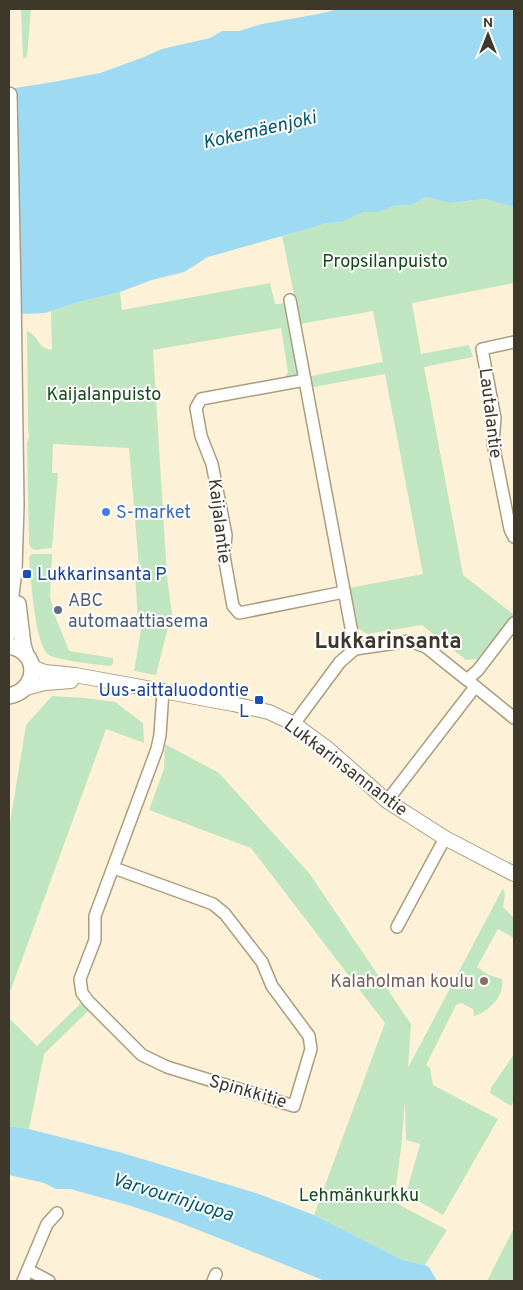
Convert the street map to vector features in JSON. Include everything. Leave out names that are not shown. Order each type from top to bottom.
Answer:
[{"type":"main road","points":[[9,94],[16,506],[14,570],[9,633]]},
{"type":"main road","points":[[9,696],[26,688],[31,678],[29,660],[23,645],[14,570]]},
{"type":"main road","points":[[9,646],[18,648],[29,660]]},
{"type":"street","points":[[290,300],[355,649]]},
{"type":"street","name":"Lautalantie","points":[[514,342],[482,349],[495,418],[493,443],[510,529],[514,538]]},
{"type":"street","name":"Kaijalantie","points":[[305,380],[201,399],[196,408],[201,436],[212,464],[226,535],[224,556],[233,606],[240,613],[344,592]]},
{"type":"street","points":[[387,801],[471,684],[478,670],[514,623]]},
{"type":"street","points":[[294,724],[340,662],[355,649],[410,640],[426,647],[514,718]]},
{"type":"street","name":"Lukkarinsannantie","points":[[29,660],[37,669],[45,672],[74,675],[269,712],[294,724],[328,750],[387,801],[445,838],[514,874]]},
{"type":"street","name":"Lukkarinsannantie","points":[[26,688],[45,683],[106,681]]},
{"type":"street","name":"Spinkkitie","points":[[114,868],[213,904],[226,914],[262,962],[272,986],[309,1036],[311,1049],[294,1106],[167,1067],[142,1055],[82,993],[80,979],[94,940],[95,916],[157,749],[160,735],[163,691]]},
{"type":"street","points":[[398,927],[445,838]]},
{"type":"street","points":[[23,1281],[47,1224],[57,1213]]},
{"type":"street","points":[[28,1270],[49,1281]]},
{"type":"green space","points":[[21,9],[31,9],[27,57],[23,59]]},
{"type":"green space","name":"Propsilanpuisto","points":[[426,197],[449,203],[485,199],[514,207],[514,283],[412,303],[421,354],[469,345],[473,357],[424,367],[463,575],[514,615],[477,659],[466,660],[422,625],[367,634],[358,628],[349,588],[423,574],[385,374],[313,387],[311,376],[383,362],[373,311],[300,324],[282,236],[328,223],[342,222],[364,212],[378,212],[394,206],[412,205]]},
{"type":"green space","name":"Kaijalanpuisto","points":[[270,283],[275,304],[289,303],[300,368],[295,376],[284,378],[288,372],[281,328],[153,350],[167,576],[173,622],[169,623],[156,675],[134,671],[142,624],[138,622],[135,573],[139,566],[129,448],[53,444],[52,473],[58,473],[52,548],[35,550],[31,548],[29,543],[27,444],[29,437],[27,331],[35,336],[43,347],[52,350],[51,311],[75,303],[120,292],[122,310]]},
{"type":"green space","points":[[32,554],[52,554],[50,597],[54,613],[69,651],[113,658],[113,664],[110,666],[78,662],[49,655],[40,638],[34,609],[29,557]]},
{"type":"green space","points":[[52,696],[115,702],[143,723],[144,743],[106,729],[9,995],[9,829],[26,725]]},
{"type":"green space","name":"Lehmänkurkku","points":[[165,744],[219,773],[309,873],[411,1024],[408,1067],[503,888],[505,894],[503,907],[514,918],[514,938],[498,929],[477,967],[489,975],[502,979],[501,991],[490,1007],[474,1016],[473,1009],[461,1003],[456,1005],[426,1065],[430,1068],[433,1085],[498,1119],[443,1215],[406,1194],[420,1144],[406,1140],[405,1102],[394,1202],[447,1230],[425,1265],[403,1260],[314,1215],[385,1023],[251,848],[149,810],[164,769]]},
{"type":"green space","points":[[81,1003],[89,1010],[44,1054],[29,1129],[9,1126],[9,1018],[37,1046]]},
{"type":"green space","points":[[514,1054],[514,1101],[511,1106],[490,1093],[491,1088]]},
{"type":"green space","points":[[514,1228],[514,1281],[487,1281]]},
{"type":"water","name":"Kokemäenjoki","points":[[339,9],[514,9],[514,207],[485,199],[449,203],[426,197],[412,205],[394,206],[378,212],[364,212],[342,222],[328,223],[208,257],[184,272],[45,313],[9,312],[9,89],[100,73],[162,49],[210,38],[222,31],[239,31],[262,24]]},
{"type":"water","name":"Varvourinjuopa","points":[[9,1126],[29,1129],[119,1152],[259,1194],[314,1215],[403,1260],[425,1265],[429,1267],[437,1281],[325,1281],[170,1219],[70,1189],[56,1189],[44,1183],[9,1175]]},
{"type":"place","name":"S-market","points":[[106,512]]},
{"type":"place","name":"Lukkarinsanta P","points":[[27,574]]},
{"type":"place","name":"ABC automaattiasema","points":[[58,610]]},
{"type":"place","name":"Uus-aittaluodontie L","points":[[259,700]]},
{"type":"place","name":"Kalaholman koulu","points":[[484,981]]},
{"type":"district","name":"Lukkarinsanta","points":[[388,640]]}]
